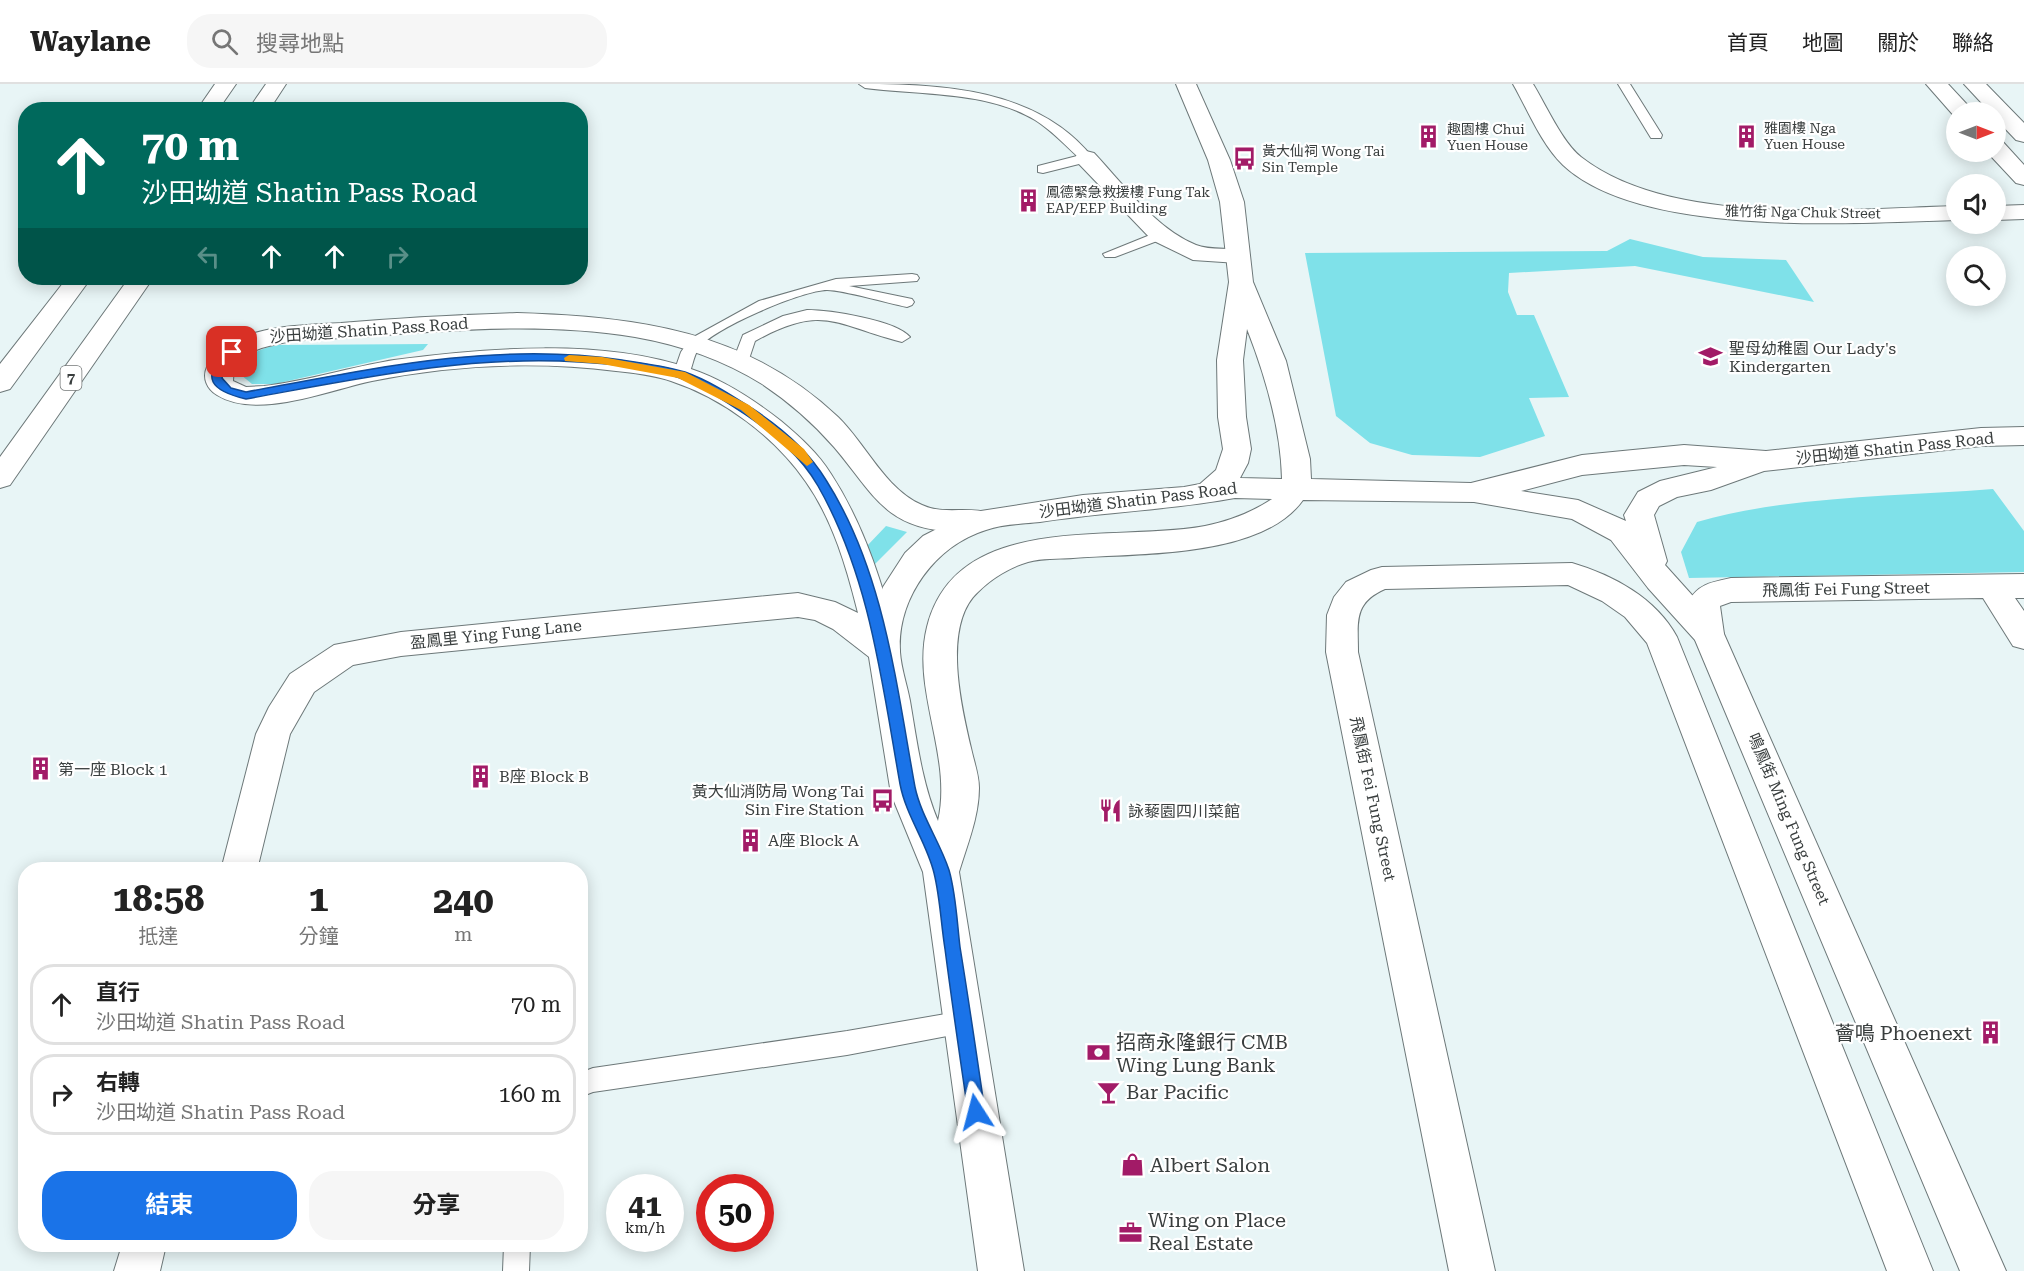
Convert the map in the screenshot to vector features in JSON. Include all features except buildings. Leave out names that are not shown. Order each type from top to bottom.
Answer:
[{"type":"main road","points":[[213,102],[226,84]]},
{"type":"main road","points":[[264,102],[276,84]]},
{"type":"main road","points":[[1186,84],[1218,160],[1232,202],[1239,269],[1230,360],[1232,417],[1237,449],[1227,477],[1209,492]]},
{"type":"main road","name":"雅竹街 Nga Chuk Street","points":[[1523,84],[1571,160],[1614,185],[1663,203],[1696,209],[1781,215],[1946,213]]},
{"type":"main road","points":[[1936,84],[1953,102]]},
{"type":"main road","points":[[1974,84],[2024,135]]},
{"type":"main road","points":[[1086,158],[1160,235],[1193,253],[1239,269]]},
{"type":"main road","points":[[2006,159],[2024,178]]},
{"type":"main road","points":[[941,872],[961,790],[940,667],[940,632],[951,601],[970,579],[999,560],[1025,551],[1204,537],[1223,532],[1268,516],[1284,505],[1297,487],[1296,459],[1273,361],[1239,269]]},
{"type":"main road","points":[[0,383],[75,285]]},
{"type":"main road","name":"7","points":[[0,478],[136,285]]},
{"type":"main road","name":"沙田坳道 Shatin Pass Road","points":[[884,651],[868,591],[841,518],[821,481],[800,452],[766,423],[719,392],[681,375],[602,360],[537,356],[473,358],[388,369],[257,396],[235,394],[220,386],[217,371],[222,361],[241,347],[270,336],[471,322],[554,322],[651,333],[693,344],[741,361],[779,384],[821,417],[857,455],[878,488],[898,506],[914,514],[934,519],[979,520],[1083,506],[1184,497],[1235,488],[1297,487],[1471,493],[1582,465],[1684,455],[1766,461],[1981,437],[2024,436]]},
{"type":"main road","name":"沙田坳道 Shatin Pass Road","points":[[1659,579],[1639,515],[1648,499],[1670,488],[1701,483],[1766,461]]},
{"type":"main road","name":"鳴鳳街 Ming Fung Street","points":[[1471,493],[1578,510],[1622,532],[1659,579],[1708,634],[1983,1271]]},
{"type":"main road","name":"沙田坳道 Shatin Pass Road","points":[[884,651],[887,623],[899,588],[916,561],[943,538],[979,520]]},
{"type":"main road","name":"飛鳳街 Fei Fung Street","points":[[1472,1271],[1342,652],[1343,606],[1361,585],[1382,578],[1572,574],[1613,593],[1636,609],[1661,637],[1911,1271]]},
{"type":"main road","points":[[1991,586],[2024,637]]},
{"type":"main road","name":"飛鳳街 Fei Fung Street","points":[[1708,634],[1704,602],[1714,593],[2024,586]]},
{"type":"main road","name":"盈鳳里 Ying Fung Lane","points":[[241,862],[273,734],[286,707],[302,683],[345,654],[401,644],[798,605],[822,608],[830,612],[856,627],[884,651]]},
{"type":"main road","points":[[884,651],[909,794],[941,872],[1001,1271]]},
{"type":"main road","points":[[138,1271],[142,1252]]},
{"type":"lane","points":[[866,84],[988,100],[1012,106],[1033,114],[1047,123],[1086,158]]},
{"type":"lane","points":[[1624,84],[1656,135]]},
{"type":"lane","points":[[1043,169],[1086,158]]},
{"type":"lane","points":[[1110,254],[1160,235]]},
{"type":"lane","points":[[681,375],[693,344],[741,314],[768,301],[872,278],[912,278]]},
{"type":"lane","points":[[828,286],[907,302]]},
{"type":"lane","points":[[741,361],[748,338],[773,323],[796,315],[823,314],[857,319],[902,337]]},
{"type":"lane","points":[[588,1082],[847,1043],[963,1022]]},
{"type":"lane","points":[[516,1271],[517,1252]]},
{"type":"shaded area","points":[[1630,239],[1703,257],[1786,260],[1814,302],[1635,266],[1509,273],[1508,292],[1517,315],[1534,315],[1569,397],[1529,398],[1545,436],[1480,457],[1412,455],[1370,443],[1336,416],[1305,253],[1607,251]]},
{"type":"shaded area","points":[[428,344],[423,350],[275,384],[252,384],[241,375],[244,362],[248,358],[265,348],[278,345]]},
{"type":"shaded area","points":[[1993,489],[2024,531],[2024,572],[1689,578],[1681,552],[1697,522],[1733,513],[1844,498]]},
{"type":"shaded area","points":[[886,526],[907,532],[874,565],[866,547]]},
{"type":"slow traffic","points":[[569,358],[602,360],[681,375],[719,392],[745,408],[800,452],[807,462]]},
{"type":"place","name":"雅園樓 Nga Yuen House","points":[[1746,136]]},
{"type":"place","name":"趣園樓 Chui Yuen House","points":[[1429,137]]},
{"type":"place","name":"黃大仙祠 Wong Tai Sin Temple","points":[[1244,159]]},
{"type":"place","name":"鳳德緊急救援樓 Fung Tak EAP/EEP Building","points":[[1028,200]]},
{"type":"place","name":"聖母幼稚園 Our Lady's Kindergarten","points":[[1711,357]]},
{"type":"place","name":"第一座 Block 1","points":[[40,769]]},
{"type":"place","name":"B座 Block B","points":[[481,776]]},
{"type":"place","name":"黃大仙消防局 Wong Tai Sin Fire Station","points":[[882,800]]},
{"type":"place","name":"詠藜園四川菜館","points":[[1110,811]]},
{"type":"place","name":"A座 Block A","points":[[750,840]]},
{"type":"place","name":"薈鳴 Phoenext","points":[[1990,1033]]},
{"type":"place","name":"招商永隆銀行 CMB Wing Lung Bank","points":[[1098,1053]]},
{"type":"place","name":"Bar Pacific","points":[[1108,1092]]},
{"type":"place","name":"Albert Salon","points":[[1132,1165]]},
{"type":"place","name":"Wing on Place Real Estate","points":[[1130,1232]]},
{"type":"route","points":[[232,352],[222,361],[217,371],[217,379],[220,386],[227,391],[246,396],[257,396],[388,369],[473,358],[537,356],[602,360],[647,367],[681,375],[719,392],[766,423],[800,452],[821,481],[841,518],[868,591],[879,631],[909,794],[941,872],[976,1112]]}]
